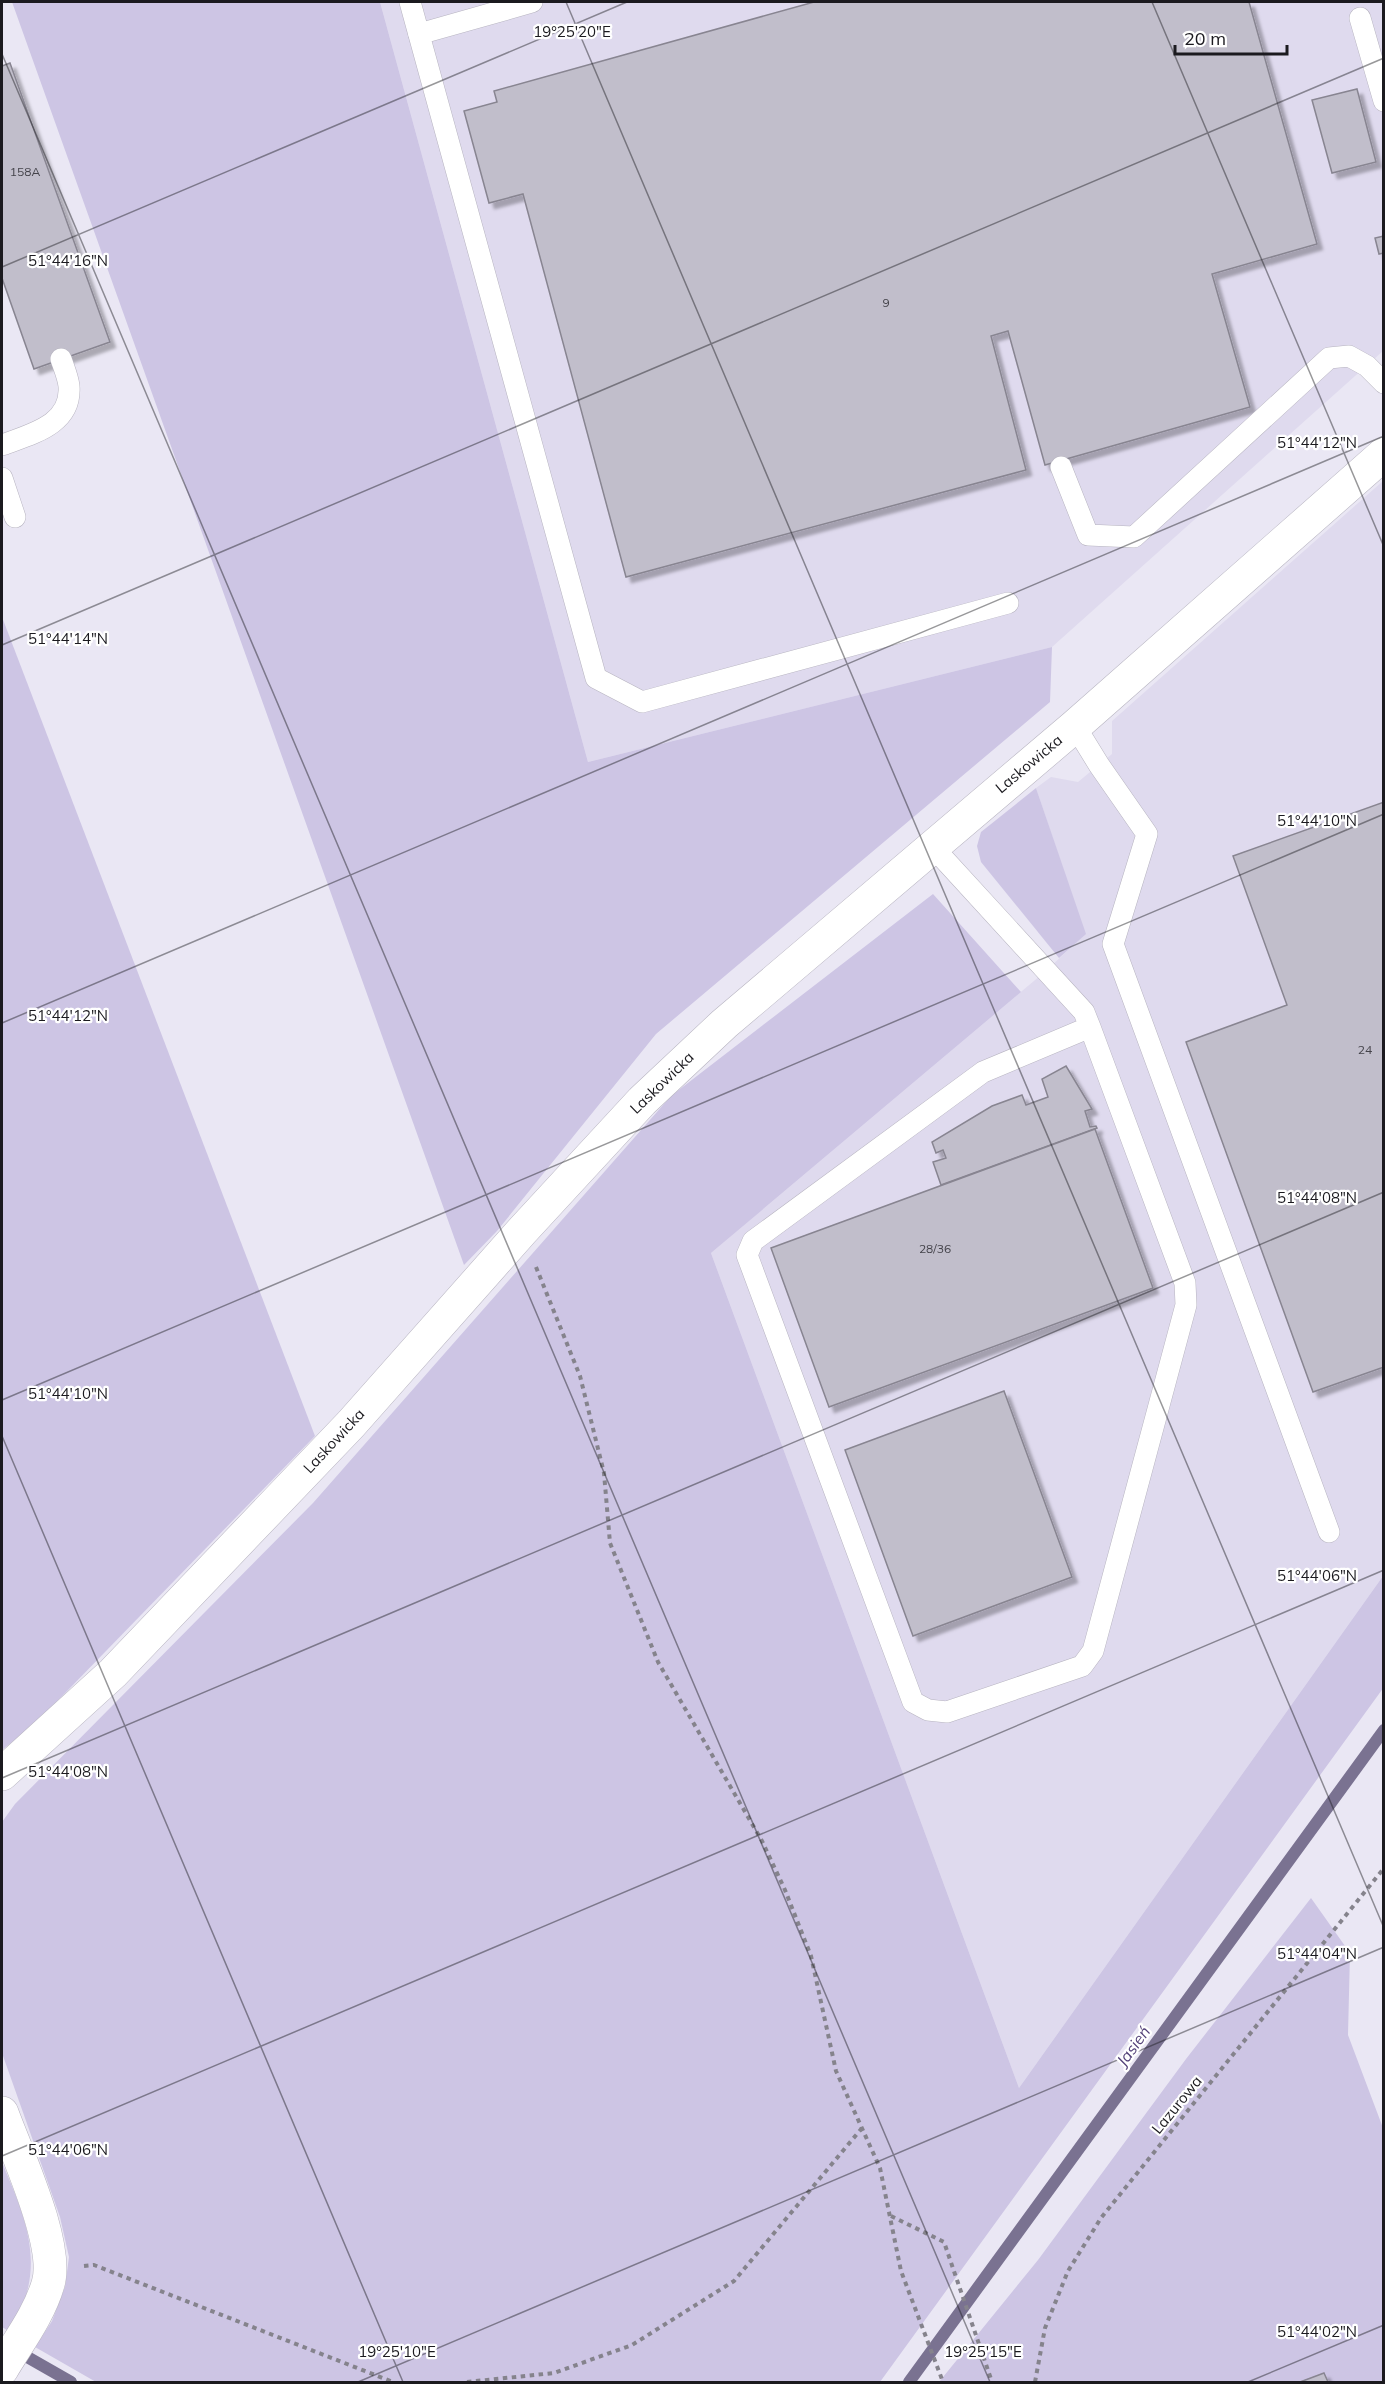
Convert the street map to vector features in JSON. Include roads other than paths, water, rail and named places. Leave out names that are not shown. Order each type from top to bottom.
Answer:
[{"type":"street","name":"Laskowicka","points":[[2,1774],[130,1656],[351,1424],[522,1231],[650,1093],[724,1024],[1075,726],[1383,454]]},
{"type":"street","points":[[2,2113],[44,2227],[51,2270],[49,2284],[38,2311],[2,2369]]},
{"type":"lane","points":[[410,2],[596,678],[642,702],[1008,603]]},
{"type":"lane","points":[[419,34],[532,2]]},
{"type":"lane","points":[[1360,18],[1383,101]]},
{"type":"lane","points":[[1061,467],[1088,535],[1134,537],[1329,358],[1349,356],[1367,366],[1383,383]]},
{"type":"lane","points":[[2,445],[39,431],[52,424],[63,413],[69,399],[69,384],[62,359]]},
{"type":"lane","points":[[2,478],[15,517]]},
{"type":"lane","points":[[1075,726],[1147,834],[1113,945],[1329,1532]]},
{"type":"lane","points":[[932,846],[1084,1012],[1090,1027],[1185,1283],[1186,1305],[1093,1652],[1082,1666],[947,1712],[928,1710],[913,1702],[747,1255],[753,1241],[983,1072],[1090,1027]]},
{"type":"waterway","name":"Jasień","points":[[909,2382],[1384,1730]]},
{"type":"waterway","points":[[15,2350],[71,2382]]}]
